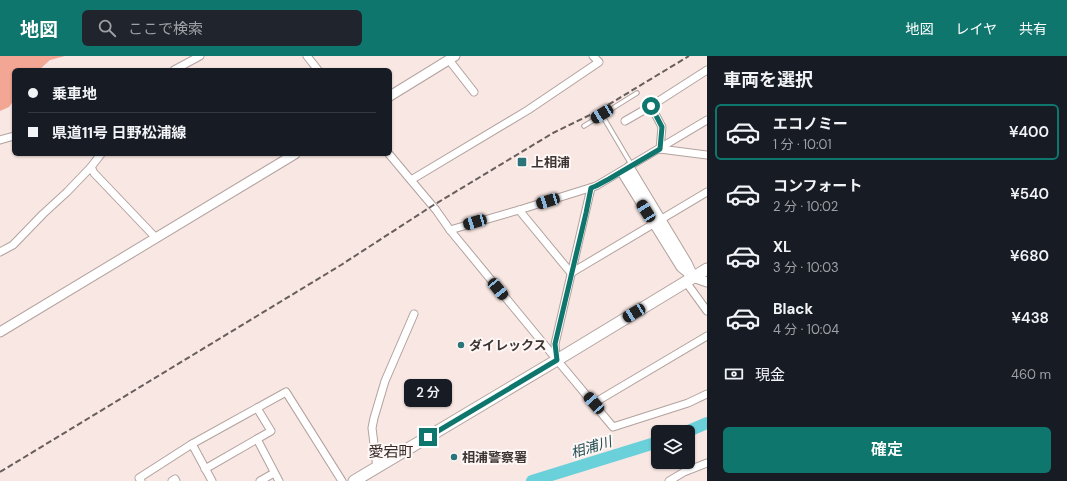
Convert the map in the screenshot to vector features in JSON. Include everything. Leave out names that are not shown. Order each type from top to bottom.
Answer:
[{"type":"main road","points":[[354,481],[707,269]]},
{"type":"street","points":[[178,68],[200,56]]},
{"type":"street","points":[[307,56],[316,68]]},
{"type":"street","points":[[411,180],[528,110],[599,62],[593,56]]},
{"type":"street","points":[[392,95],[452,58],[474,92]]},
{"type":"street","points":[[626,121],[707,70]]},
{"type":"street","points":[[651,106],[662,127],[660,149]]},
{"type":"street","points":[[450,230],[596,186],[707,120]]},
{"type":"street","points":[[0,140],[12,137]]},
{"type":"street","points":[[660,149],[707,155]]},
{"type":"street","points":[[0,252],[13,245],[67,192],[99,156]]},
{"type":"street","points":[[0,332],[291,156]]},
{"type":"street","points":[[391,156],[613,427],[688,403],[707,394]]},
{"type":"street","points":[[91,167],[94,173],[156,238]]},
{"type":"street","points":[[627,168],[658,222],[681,267],[707,311]]},
{"type":"street","points":[[557,360],[555,344],[591,188]]},
{"type":"street","points":[[571,273],[707,192]]},
{"type":"street","points":[[519,210],[571,273]]},
{"type":"street","points":[[689,279],[707,282]]},
{"type":"street","points":[[377,468],[372,428],[374,418],[385,380],[414,314]]},
{"type":"street","points":[[594,403],[707,336]]},
{"type":"street","points":[[141,481],[139,478],[192,444],[286,392],[342,481]]},
{"type":"street","points":[[205,469],[271,431],[257,408]]},
{"type":"street","points":[[257,439],[279,481]]},
{"type":"street","points":[[192,444],[212,481]]},
{"type":"street","points":[[669,481],[684,472],[707,463]]},
{"type":"street","points":[[260,481],[274,473]]},
{"type":"street","points":[[172,481],[175,479],[176,481]]},
{"type":"lane","points":[[584,126],[637,92]]},
{"type":"lane","points":[[602,114],[627,168]]},
{"type":"shaded area","points":[[0,56],[65,56],[50,60],[41,68],[12,68],[12,103],[9,107],[0,111]]},
{"type":"waterway","name":"相浦川","points":[[695,428],[707,423]]},
{"type":"waterway","name":"相浦川","points":[[532,481],[651,444]]},
{"type":"railway","points":[[593,114],[689,56]]},
{"type":"railway","points":[[0,472],[341,265],[432,206],[553,133],[598,111]]},
{"type":"place","name":"上相浦","points":[[522,162]]},
{"type":"place","name":"ダイレックス","points":[[461,345]]},
{"type":"place","name":"相浦警察署","points":[[454,457]]},
{"type":"district","name":"愛宕町","points":[[391,452]]},
{"type":"route","points":[[428,437],[557,360],[555,344],[591,188],[660,149],[662,127],[651,106]]}]
